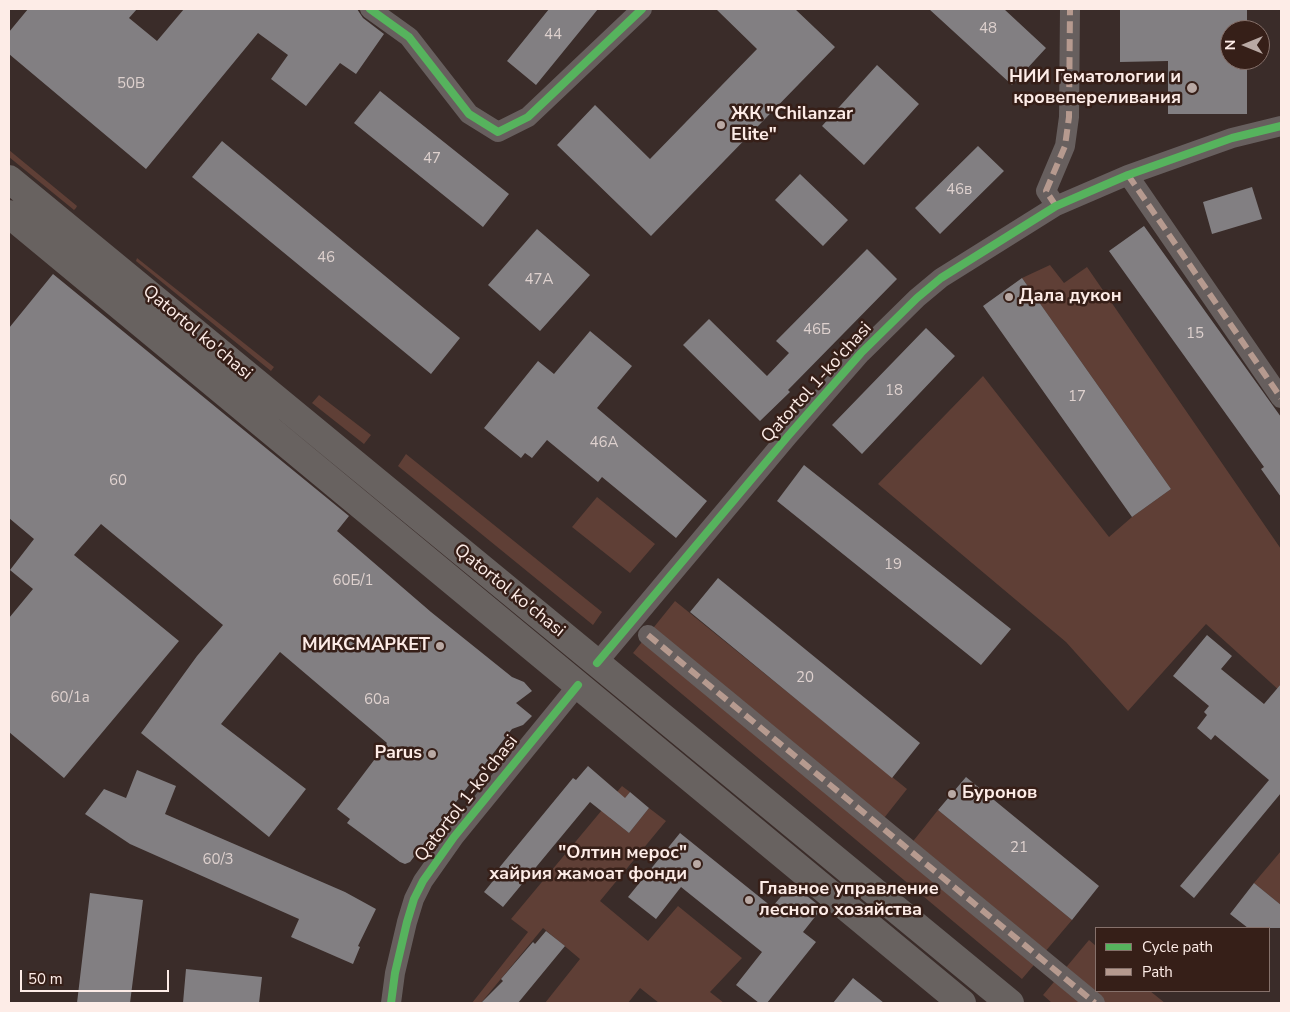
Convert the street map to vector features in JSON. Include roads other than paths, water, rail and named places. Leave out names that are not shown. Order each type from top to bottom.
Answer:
[{"type":"main road","name":"Qatortol ko'chasi","points":[[9,179],[1010,1003]]},
{"type":"main road","name":"Qatortol ko'chasi","points":[[9,214],[962,1003]]},
{"type":"main road","points":[[351,497],[369,475]]},
{"type":"main road","name":"Qatortol 1-ko'chasi","points":[[578,685],[596,662]]},
{"type":"street","points":[[370,9],[409,37],[470,114],[498,132],[528,117],[642,9]]},
{"type":"street","points":[[1056,206],[1046,191],[1065,146],[1069,117],[1070,9]]},
{"type":"street","name":"Qatortol 1-ko'chasi","points":[[596,662],[788,436],[861,354],[888,326],[941,278],[1056,206],[1128,175],[1232,138],[1281,126]]},
{"type":"street","points":[[1128,175],[1281,398]]},
{"type":"street","points":[[648,635],[1095,1003]]},
{"type":"street","name":"Qatortol 1-ko'chasi","points":[[391,1003],[395,973],[407,922],[414,899],[423,880],[454,837],[578,685]]},
{"type":"place","name":"НИИ Гематологии и кровепереливания","points":[[1192,88]]},
{"type":"place","name":"ЖК \"Chilanzar Elite\"","points":[[721,125]]},
{"type":"place","name":"Дала дукон","points":[[1009,297]]},
{"type":"place","name":"МИКСМАРКЕТ","points":[[440,646]]},
{"type":"place","name":"Parus","points":[[432,754]]},
{"type":"place","name":"Буронов","points":[[952,794]]},
{"type":"place","name":"\"Олтин мерос\" хайрия жамоат фонди","points":[[697,864]]},
{"type":"place","name":"Главное управление лесного хозяйства","points":[[749,900]]}]
